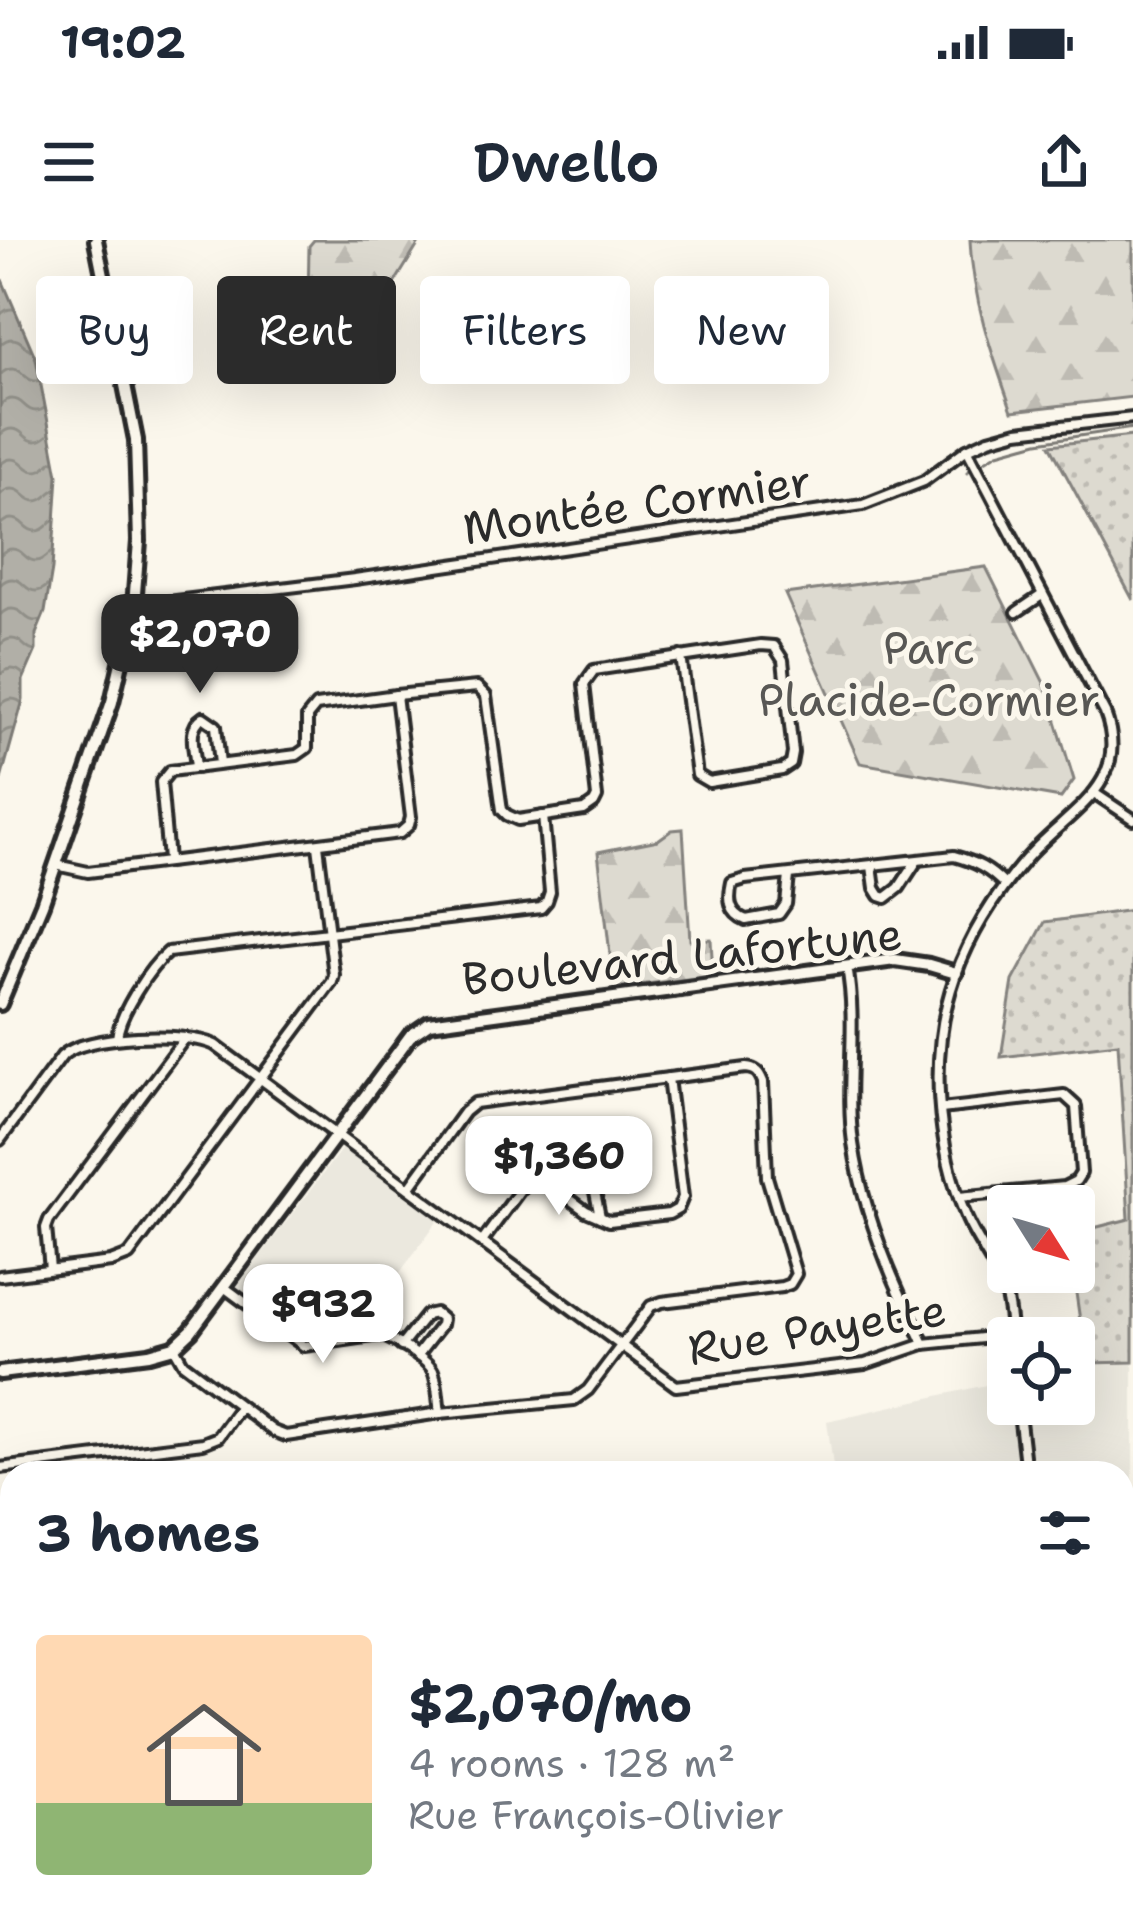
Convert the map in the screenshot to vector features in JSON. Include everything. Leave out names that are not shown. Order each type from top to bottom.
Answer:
[{"type":"street","points":[[0,1004],[31,935],[112,702],[134,606],[140,523],[136,440],[96,240]]},
{"type":"street","name":"Montée Cormier","points":[[134,606],[863,505],[924,481],[967,449],[1012,433],[1133,418]]},
{"type":"street","points":[[967,449],[1112,730],[1113,759],[1105,779],[1029,856],[990,906],[956,973],[941,1033],[941,1109],[951,1170],[974,1234],[1004,1286],[1008,1317]]},
{"type":"street","points":[[1017,612],[1042,596]]},
{"type":"street","points":[[168,860],[160,782],[164,775],[297,755],[307,748],[308,717],[316,706],[477,687],[486,696],[502,810],[518,820],[584,810],[594,803],[584,684],[594,670],[681,656],[761,645],[774,646],[783,659],[791,764],[782,770],[709,782],[697,775],[681,656]]},
{"type":"street","points":[[56,865],[88,872],[400,833],[411,818],[396,694]]},
{"type":"street","points":[[196,768],[193,730],[203,717],[216,726],[220,764]]},
{"type":"street","points":[[1094,793],[1133,819]]},
{"type":"street","points":[[117,1038],[119,1023],[168,952],[541,908],[550,892],[543,816]]},
{"type":"street","points":[[0,1276],[111,1262],[136,1249],[332,982],[318,845]]},
{"type":"street","points":[[789,876],[779,914],[746,920],[733,912],[729,904],[732,883],[746,879],[954,856],[989,869],[1005,885]]},
{"type":"street","points":[[872,866],[875,888],[886,898],[916,860]]},
{"type":"street","name":"Boulevard Lafortune","points":[[174,1348],[410,1036],[422,1027],[438,1020],[895,960],[956,973]]},
{"type":"street","points":[[847,967],[854,1020],[854,1145],[876,1232],[924,1344]]},
{"type":"street","name":"Rue Payette","points":[[0,1140],[68,1049],[117,1038],[199,1039],[215,1045],[676,1387],[865,1364],[924,1344],[987,1338]]},
{"type":"street","points":[[50,1269],[49,1220],[185,1038]]},
{"type":"street","points":[[0,1373],[174,1348],[183,1363],[286,1436],[440,1413],[574,1400],[588,1390],[656,1303],[782,1287],[796,1274],[767,1177],[764,1082],[759,1073],[746,1067],[475,1103],[409,1188]]},
{"type":"street","points":[[543,1179],[609,1221],[669,1214],[683,1197],[668,1078]]},
{"type":"street","points":[[941,1109],[1064,1096],[1076,1106],[1081,1173],[1076,1181],[1064,1187],[959,1197]]},
{"type":"street","points":[[482,1242],[532,1180],[583,1175],[592,1179],[599,1217]]},
{"type":"street","points":[[223,1286],[304,1346],[380,1335],[401,1346],[434,1372],[440,1413]]},
{"type":"street","points":[[401,1346],[426,1315],[440,1316],[441,1325],[417,1356]]},
{"type":"street","points":[[57,1461],[203,1443],[218,1437],[241,1407]]},
{"type":"street","points":[[1020,1425],[1025,1461]]},
{"type":"shaded area","points":[[343,1147],[439,1219],[368,1316],[383,1326],[379,1332],[305,1340],[236,1288]]},
{"type":"shaded area","points":[[1133,1362],[1133,1461],[832,1461],[827,1421],[987,1385],[987,1425],[1095,1425],[1095,1364]]},
{"type":"green space","points":[[314,240],[421,240],[396,281],[396,276],[308,276],[309,246]]},
{"type":"green space","points":[[970,240],[1133,240],[1133,397],[1012,411],[979,306]]},
{"type":"green space","points":[[1133,436],[1133,600],[1050,445]]},
{"type":"green space","name":"Parc Placide-Cormier","points":[[986,567],[1045,685],[1074,780],[1061,798],[860,763],[785,594]]},
{"type":"green space","points":[[683,829],[690,940],[711,939],[713,976],[614,988],[598,852],[658,840]]},
{"type":"green space","points":[[1133,910],[1133,1362],[1095,1363],[1095,1317],[1079,1317],[1076,1293],[1095,1293],[1095,1228],[1129,1219],[1118,1043],[1001,1057],[1013,981],[1045,922]]},
{"type":"water","points":[[0,275],[36,359],[36,384],[41,384],[58,475],[45,612],[23,680],[23,700],[0,783]]},
{"type":"waterway","points":[[967,472],[998,453],[1038,442],[1133,428]]}]
